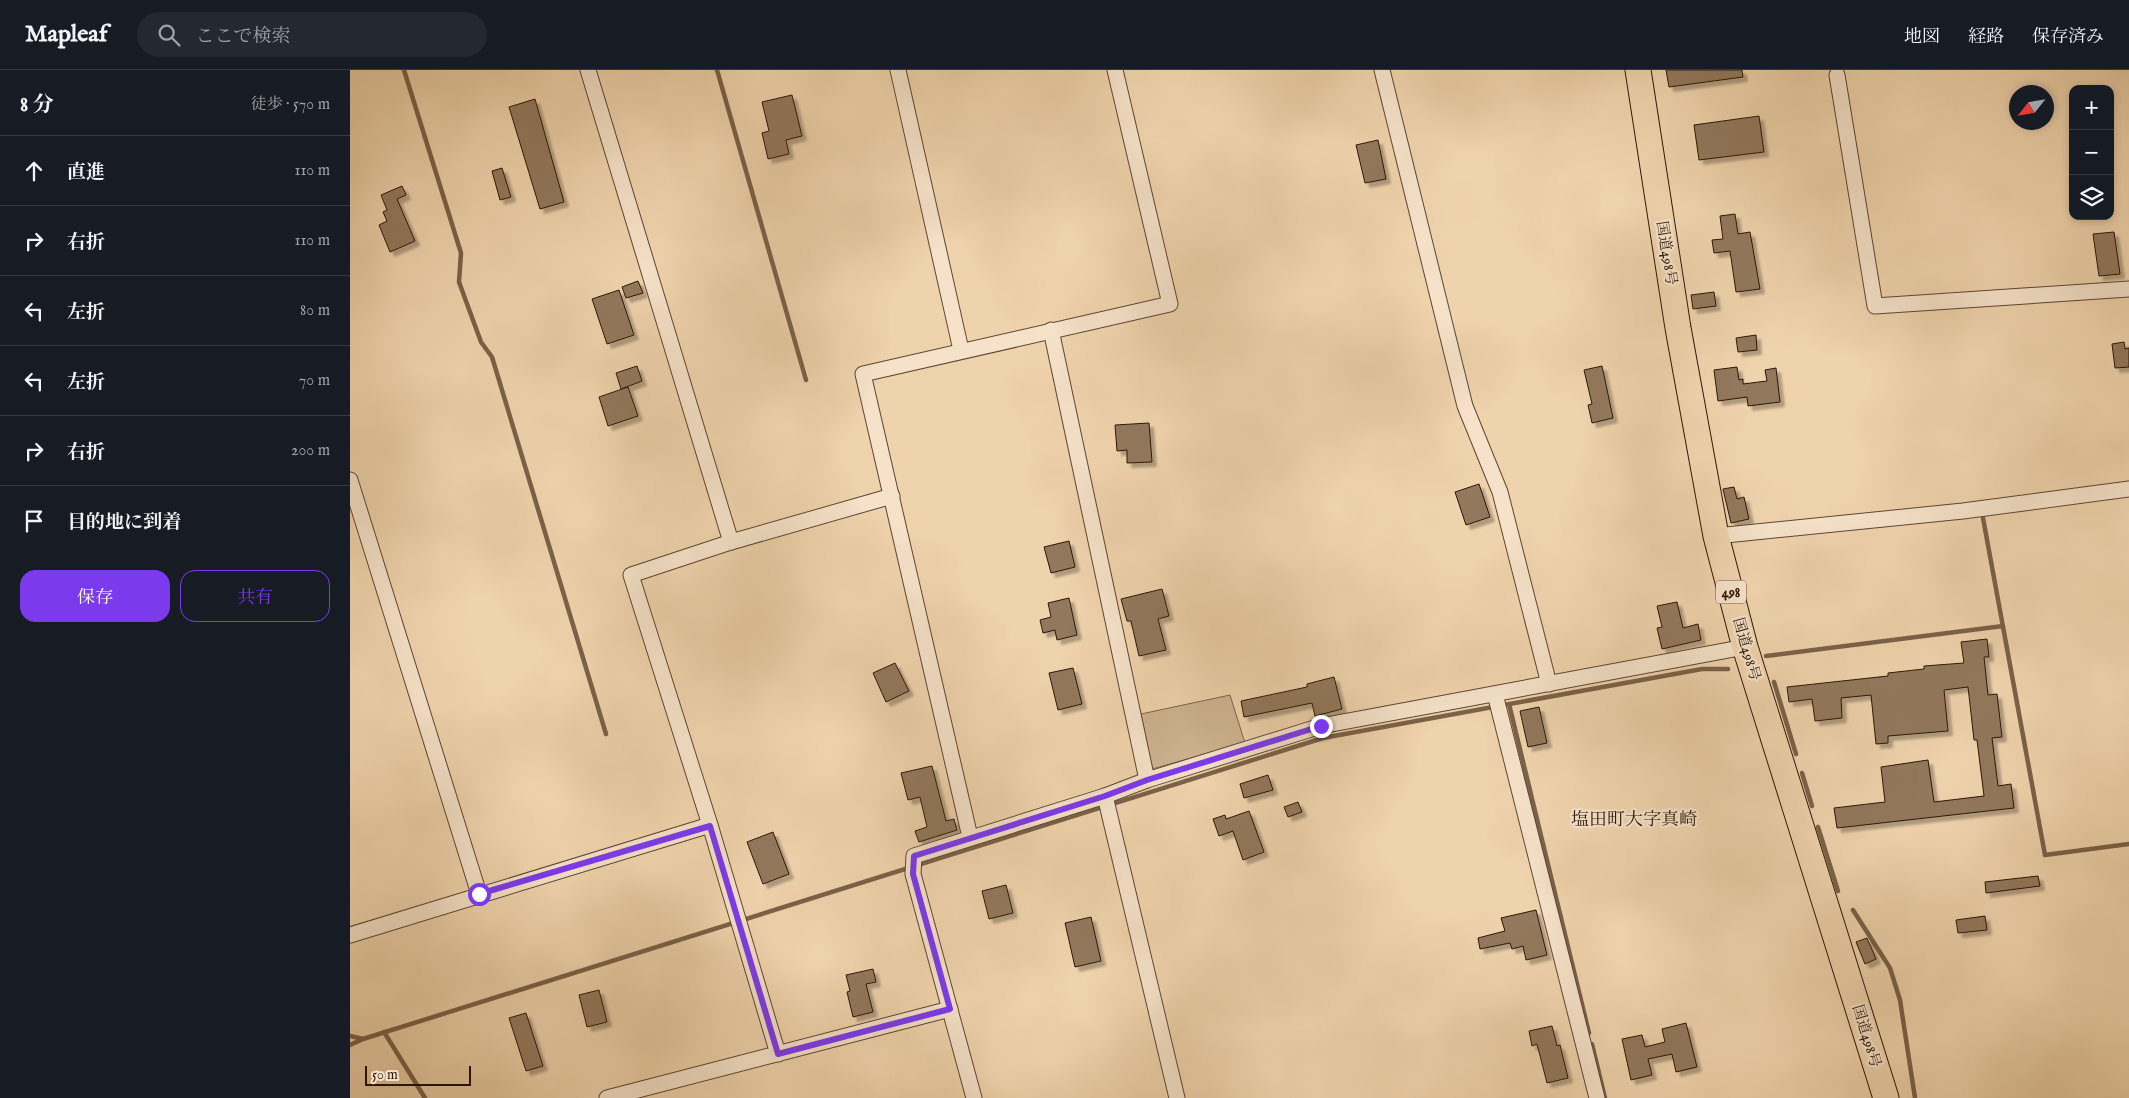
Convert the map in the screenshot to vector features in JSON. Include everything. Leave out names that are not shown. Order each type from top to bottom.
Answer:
[{"type":"highway","name":"国道498号","points":[[1638,70],[1678,328],[1716,536],[1745,647],[1886,1098]]},
{"type":"street","points":[[588,70],[731,542]]},
{"type":"street","points":[[898,70],[961,350]]},
{"type":"street","points":[[970,837],[892,496],[862,374],[1170,304],[1115,70]]},
{"type":"street","points":[[1382,70],[1465,406],[1500,492],[1549,684]]},
{"type":"street","points":[[1837,75],[1875,306],[2129,289]]},
{"type":"street","points":[[1051,330],[1147,780]]},
{"type":"street","points":[[350,480],[479,894]]},
{"type":"street","points":[[1716,536],[1963,511],[2129,489]]},
{"type":"street","points":[[778,1054],[710,826],[631,574],[731,542],[892,496]]},
{"type":"street","points":[[974,1098],[913,874],[914,856],[1105,796],[1147,780],[1321,726],[1745,647]]},
{"type":"street","points":[[1495,694],[1597,1098]]},
{"type":"street","points":[[1105,796],[1177,1098]]},
{"type":"street","points":[[350,935],[479,894],[710,826]]},
{"type":"street","points":[[607,1098],[950,1009]]},
{"type":"shaded area","points":[[1230,695],[1245,743],[1152,769],[1141,714]]},
{"type":"building","points":[[1666,70],[1742,70],[1743,77],[1669,87]]},
{"type":"building","points":[[792,95],[802,136],[786,140],[789,154],[768,159],[762,133],[769,131],[762,102]]},
{"type":"building","points":[[535,99],[564,202],[540,209],[509,107]]},
{"type":"building","points":[[1759,116],[1764,152],[1699,160],[1694,125]]},
{"type":"building","points":[[1378,140],[1386,179],[1365,183],[1356,145]]},
{"type":"building","points":[[502,168],[511,197],[500,200],[492,171]]},
{"type":"building","points":[[402,186],[406,195],[397,199],[415,241],[390,252],[379,225],[387,221],[383,212],[387,210],[381,195]]},
{"type":"building","points":[[1735,214],[1738,234],[1750,232],[1760,289],[1736,292],[1730,251],[1714,253],[1712,240],[1723,239],[1720,216]]},
{"type":"building","points":[[2114,232],[2120,274],[2099,276],[2093,234]]},
{"type":"building","points":[[638,281],[643,293],[626,298],[622,287]]},
{"type":"building","points":[[619,290],[634,335],[607,344],[592,299]]},
{"type":"building","points":[[1714,292],[1716,306],[1693,309],[1691,295]]},
{"type":"building","points":[[1756,335],[1757,350],[1738,352],[1736,338]]},
{"type":"building","points":[[2124,342],[2125,349],[2129,348],[2129,367],[2115,368],[2112,344]]},
{"type":"building","points":[[637,366],[642,381],[621,389],[616,373]]},
{"type":"building","points":[[1602,366],[1613,418],[1592,423],[1588,405],[1592,404],[1584,370]]},
{"type":"building","points":[[1737,367],[1739,380],[1743,379],[1743,384],[1767,381],[1765,370],[1776,368],[1780,402],[1748,406],[1747,397],[1718,401],[1714,370]]},
{"type":"building","points":[[628,387],[638,416],[608,426],[599,397]]},
{"type":"building","points":[[1149,423],[1152,462],[1127,463],[1127,450],[1117,451],[1115,425]]},
{"type":"building","points":[[1479,484],[1490,517],[1466,525],[1455,492]]},
{"type":"building","points":[[1734,487],[1737,499],[1744,497],[1749,519],[1731,523],[1723,489]]},
{"type":"building","points":[[1069,541],[1075,567],[1051,573],[1044,547]]},
{"type":"building","points":[[1162,589],[1169,616],[1158,619],[1166,650],[1139,656],[1131,621],[1127,621],[1121,599]]},
{"type":"building","points":[[1069,598],[1077,635],[1057,640],[1055,630],[1043,633],[1040,620],[1051,617],[1048,603]]},
{"type":"building","points":[[1677,602],[1683,628],[1698,624],[1701,640],[1662,649],[1657,628],[1662,627],[1657,606]]},
{"type":"building","points":[[1987,639],[1989,657],[1984,657],[1988,695],[1997,694],[2002,737],[1992,738],[1998,786],[2011,784],[2014,808],[1837,828],[1834,808],[1885,802],[1881,767],[1928,760],[1934,802],[1984,796],[1977,740],[1974,740],[1968,687],[1944,690],[1948,731],[1888,736],[1888,743],[1876,744],[1871,695],[1841,698],[1842,718],[1815,721],[1812,699],[1789,702],[1787,687],[1888,676],[1888,673],[1924,669],[1924,666],[1964,663],[1961,642]]},
{"type":"building","points":[[895,663],[909,691],[886,702],[873,673]]},
{"type":"building","points":[[1073,668],[1082,704],[1058,710],[1049,673]]},
{"type":"building","points":[[1334,677],[1342,709],[1315,716],[1312,703],[1244,717],[1241,701],[1307,687],[1307,684]]},
{"type":"building","points":[[1539,707],[1547,743],[1528,747],[1520,711]]},
{"type":"building","points":[[932,766],[946,821],[954,819],[957,830],[919,842],[915,831],[927,827],[920,797],[908,800],[901,773]]},
{"type":"building","points":[[1268,775],[1273,790],[1244,798],[1240,784]]},
{"type":"building","points":[[1298,802],[1302,812],[1288,817],[1284,807]]},
{"type":"building","points":[[1249,811],[1264,852],[1243,860],[1233,831],[1219,836],[1213,819],[1225,815],[1226,819]]},
{"type":"building","points":[[773,832],[789,874],[763,884],[747,842]]},
{"type":"building","points":[[2038,876],[2040,886],[1986,893],[1985,882]]},
{"type":"building","points":[[1006,885],[1013,913],[989,919],[982,891]]},
{"type":"building","points":[[1536,910],[1547,955],[1526,960],[1523,946],[1512,949],[1510,943],[1480,949],[1478,938],[1505,931],[1501,918]]},
{"type":"building","points":[[1985,916],[1987,930],[1958,933],[1956,920]]},
{"type":"building","points":[[1091,917],[1101,961],[1075,967],[1065,923]]},
{"type":"building","points":[[1867,938],[1876,959],[1865,964],[1856,942]]},
{"type":"building","points":[[873,969],[876,982],[866,984],[873,1012],[853,1017],[847,992],[850,991],[846,975]]},
{"type":"building","points":[[599,990],[607,1022],[587,1027],[579,995]]},
{"type":"building","points":[[526,1013],[543,1066],[526,1071],[509,1018]]},
{"type":"building","points":[[1686,1023],[1697,1067],[1676,1072],[1672,1054],[1648,1059],[1652,1075],[1631,1080],[1622,1039],[1642,1035],[1645,1047],[1665,1042],[1662,1029]]},
{"type":"building","points":[[1552,1026],[1557,1046],[1560,1045],[1568,1078],[1547,1083],[1537,1044],[1532,1046],[1529,1031]]},
{"type":"waterway","points":[[404,70],[461,253],[459,282],[481,342],[492,357],[606,734]]},
{"type":"waterway","points":[[717,70],[806,380]]},
{"type":"waterway","points":[[1983,518],[2045,855],[2129,844]]},
{"type":"waterway","points":[[1766,656],[2003,626]]},
{"type":"waterway","points":[[350,1045],[363,1039],[1323,738],[1702,669],[1728,669]]},
{"type":"waterway","points":[[1774,682],[1796,754]]},
{"type":"waterway","points":[[1509,704],[1589,1033]]},
{"type":"waterway","points":[[1802,773],[1812,806]]},
{"type":"waterway","points":[[1818,827],[1838,891]]},
{"type":"waterway","points":[[1853,910],[1890,968],[1900,1000],[1915,1098]]},
{"type":"waterway","points":[[384,1032],[425,1098]]},
{"type":"waterway","points":[[350,1036],[363,1039]]},
{"type":"waterway","points":[[1592,1044],[1605,1098]]},
{"type":"district","name":"塩田町大字真崎","points":[[1634,819]]},
{"type":"route","points":[[479,894],[710,826],[778,1054],[950,1009],[913,874],[914,856],[1105,796],[1147,780],[1321,726]]}]
